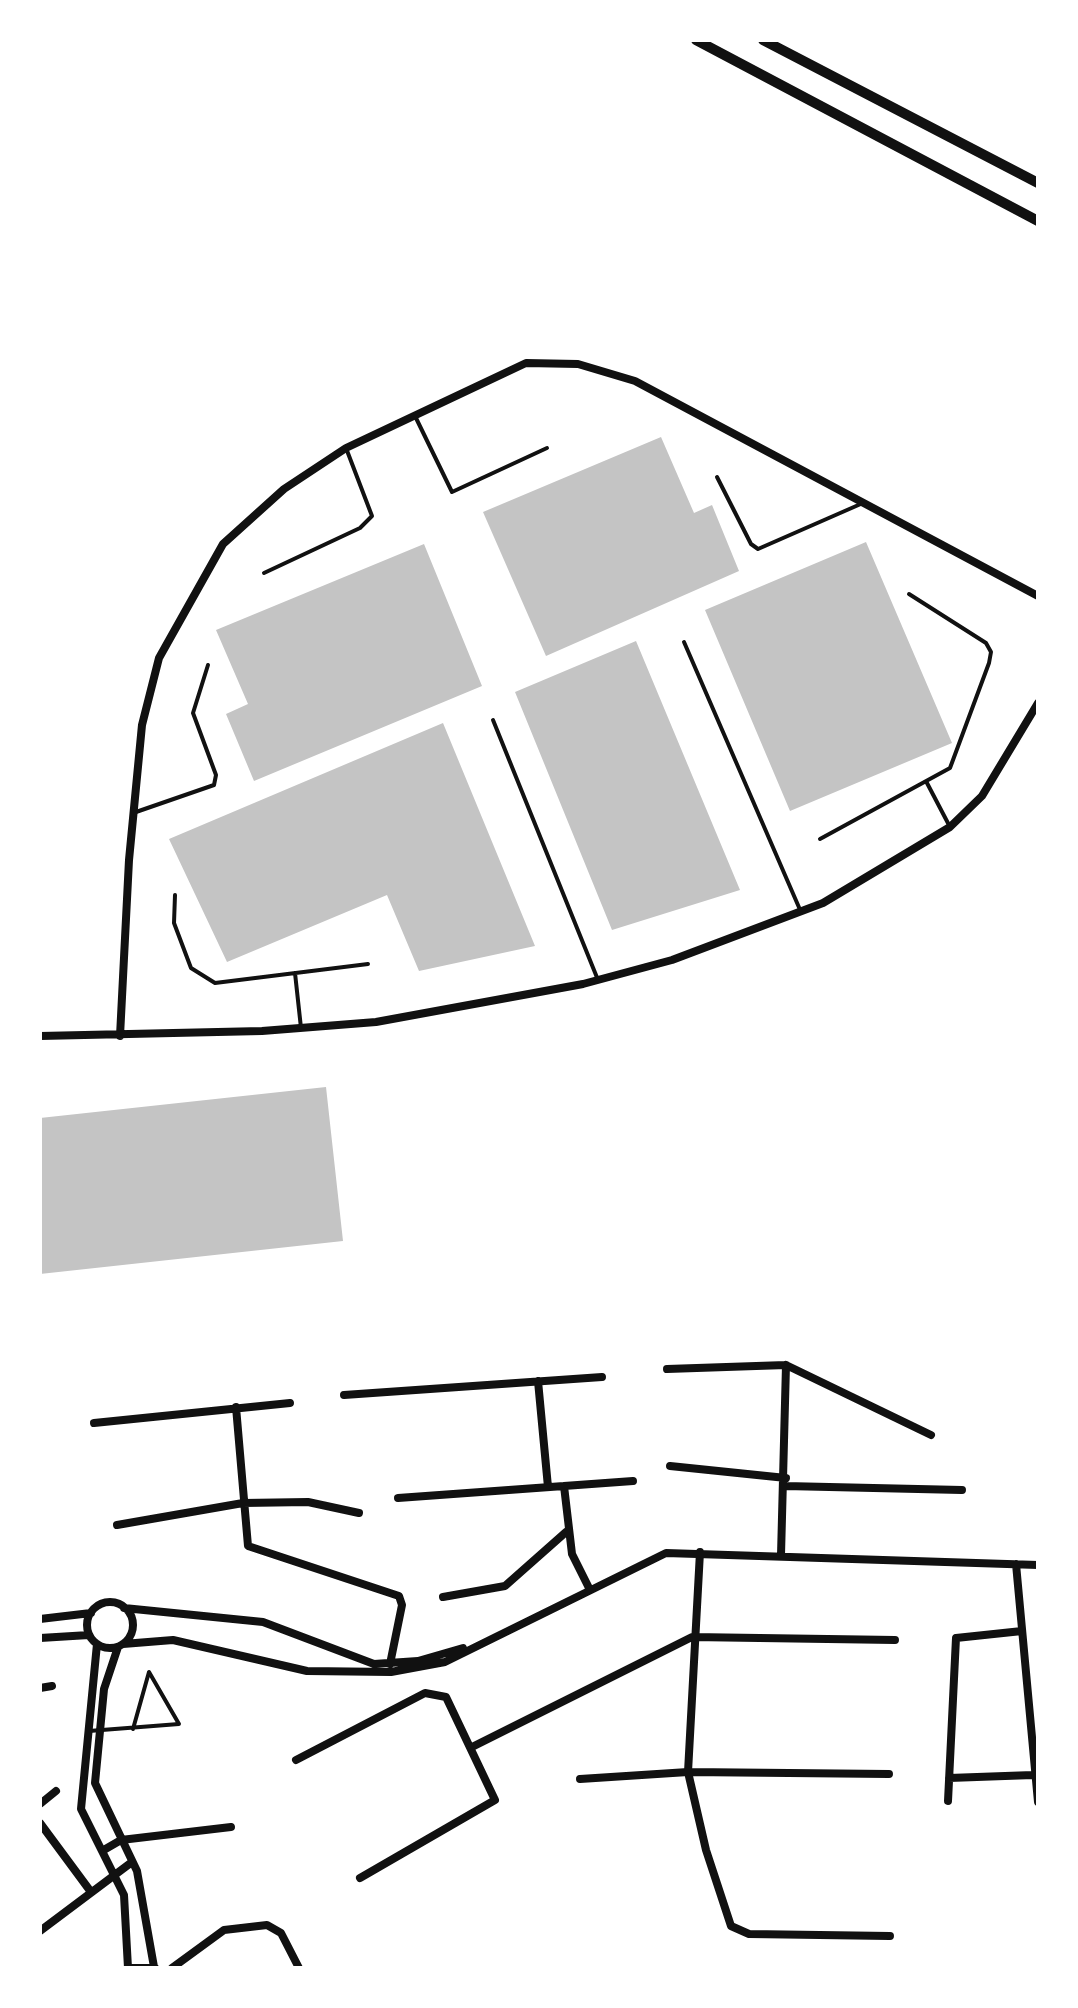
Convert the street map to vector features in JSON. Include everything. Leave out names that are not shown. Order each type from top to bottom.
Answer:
[{"type":"main road","points":[[696,40],[1038,222]]},
{"type":"main road","points":[[763,40],[1038,183]]},
{"type":"street","points":[[120,1036],[133,814],[149,688],[196,586],[222,544],[284,489],[346,448],[526,363],[578,364],[635,381],[1038,596]]},
{"type":"street","points":[[40,1036],[120,1036],[376,1022],[598,980],[672,960],[850,889],[950,827],[982,796],[1038,704]]},
{"type":"street","points":[[667,1369],[786,1365],[932,1435]]},
{"type":"street","points":[[781,1555],[786,1482],[786,1365]]},
{"type":"street","points":[[344,1395],[602,1377]]},
{"type":"street","points":[[538,1382],[548,1487]]},
{"type":"street","points":[[94,1422],[290,1403]]},
{"type":"street","points":[[236,1406],[250,1550],[398,1596],[402,1605],[390,1664]]},
{"type":"street","points":[[670,1466],[786,1482],[962,1490]]},
{"type":"street","points":[[398,1498],[633,1482]]},
{"type":"street","points":[[564,1486],[566,1532],[590,1590]]},
{"type":"street","points":[[117,1525],[243,1504],[308,1502],[359,1513]]},
{"type":"street","points":[[443,1596],[506,1586],[566,1532]]},
{"type":"street","points":[[700,1552],[692,1637],[688,1772],[706,1850],[731,1926],[738,1932],[890,1936]]},
{"type":"street","points":[[97,1644],[120,1646],[173,1640],[307,1670],[391,1672],[445,1662],[648,1558],[700,1552],[1038,1564]]},
{"type":"street","points":[[1016,1564],[1038,1802]]},
{"type":"street","points":[[40,1619],[91,1614],[102,1604],[263,1622],[350,1657],[390,1664],[440,1656],[486,1639]]},
{"type":"street","points":[[91,1614],[90,1635],[97,1644],[81,1809],[124,1895],[130,1968],[154,1968],[142,1890],[95,1783],[104,1689],[120,1646],[133,1626],[124,1608]]},
{"type":"street","points":[[948,1801],[956,1638],[1022,1632]]},
{"type":"street","points":[[40,1638],[90,1635]]},
{"type":"street","points":[[472,1746],[692,1637],[895,1640]]},
{"type":"street","points":[[40,1688],[52,1686]]},
{"type":"street","points":[[296,1760],[433,1692],[446,1697],[496,1793],[491,1805],[360,1878]]},
{"type":"street","points":[[580,1780],[688,1772],[889,1774]]},
{"type":"street","points":[[949,1778],[1033,1775]]},
{"type":"street","points":[[40,1804],[56,1791]]},
{"type":"street","points":[[40,1823],[91,1892]]},
{"type":"street","points":[[102,1850],[122,1840],[231,1827]]},
{"type":"street","points":[[40,1930],[132,1862]]},
{"type":"street","points":[[172,1968],[224,1930],[267,1924],[281,1932],[299,1968]]},
{"type":"lane","points":[[414,416],[452,492],[546,448]]},
{"type":"lane","points":[[264,574],[360,528],[372,516],[346,448]]},
{"type":"lane","points":[[717,477],[750,544],[758,549],[863,503]]},
{"type":"lane","points":[[820,839],[926,781],[953,761],[991,652],[986,643],[909,594]]},
{"type":"lane","points":[[684,642],[800,912]]},
{"type":"lane","points":[[133,814],[214,785],[216,775],[193,713],[208,665]]},
{"type":"lane","points":[[493,720],[598,980]]},
{"type":"lane","points":[[926,781],[950,827]]},
{"type":"lane","points":[[175,895],[174,922],[192,968],[215,983],[368,964]]},
{"type":"lane","points":[[295,973],[301,1028]]},
{"type":"lane","points":[[88,1731],[99,1732],[179,1724],[150,1672],[133,1728]]},
{"type":"building","points":[[661,437],[694,513],[712,505],[739,571],[546,656],[483,512]]},
{"type":"building","points":[[866,542],[952,743],[790,811],[705,610]]},
{"type":"building","points":[[424,544],[482,686],[254,781],[226,714],[248,704],[216,630]]},
{"type":"building","points":[[636,641],[740,890],[612,930],[515,692]]},
{"type":"building","points":[[443,723],[535,946],[419,971],[387,895],[227,962],[169,839]]},
{"type":"building","points":[[326,1087],[343,1241],[40,1274],[40,1118]]}]
